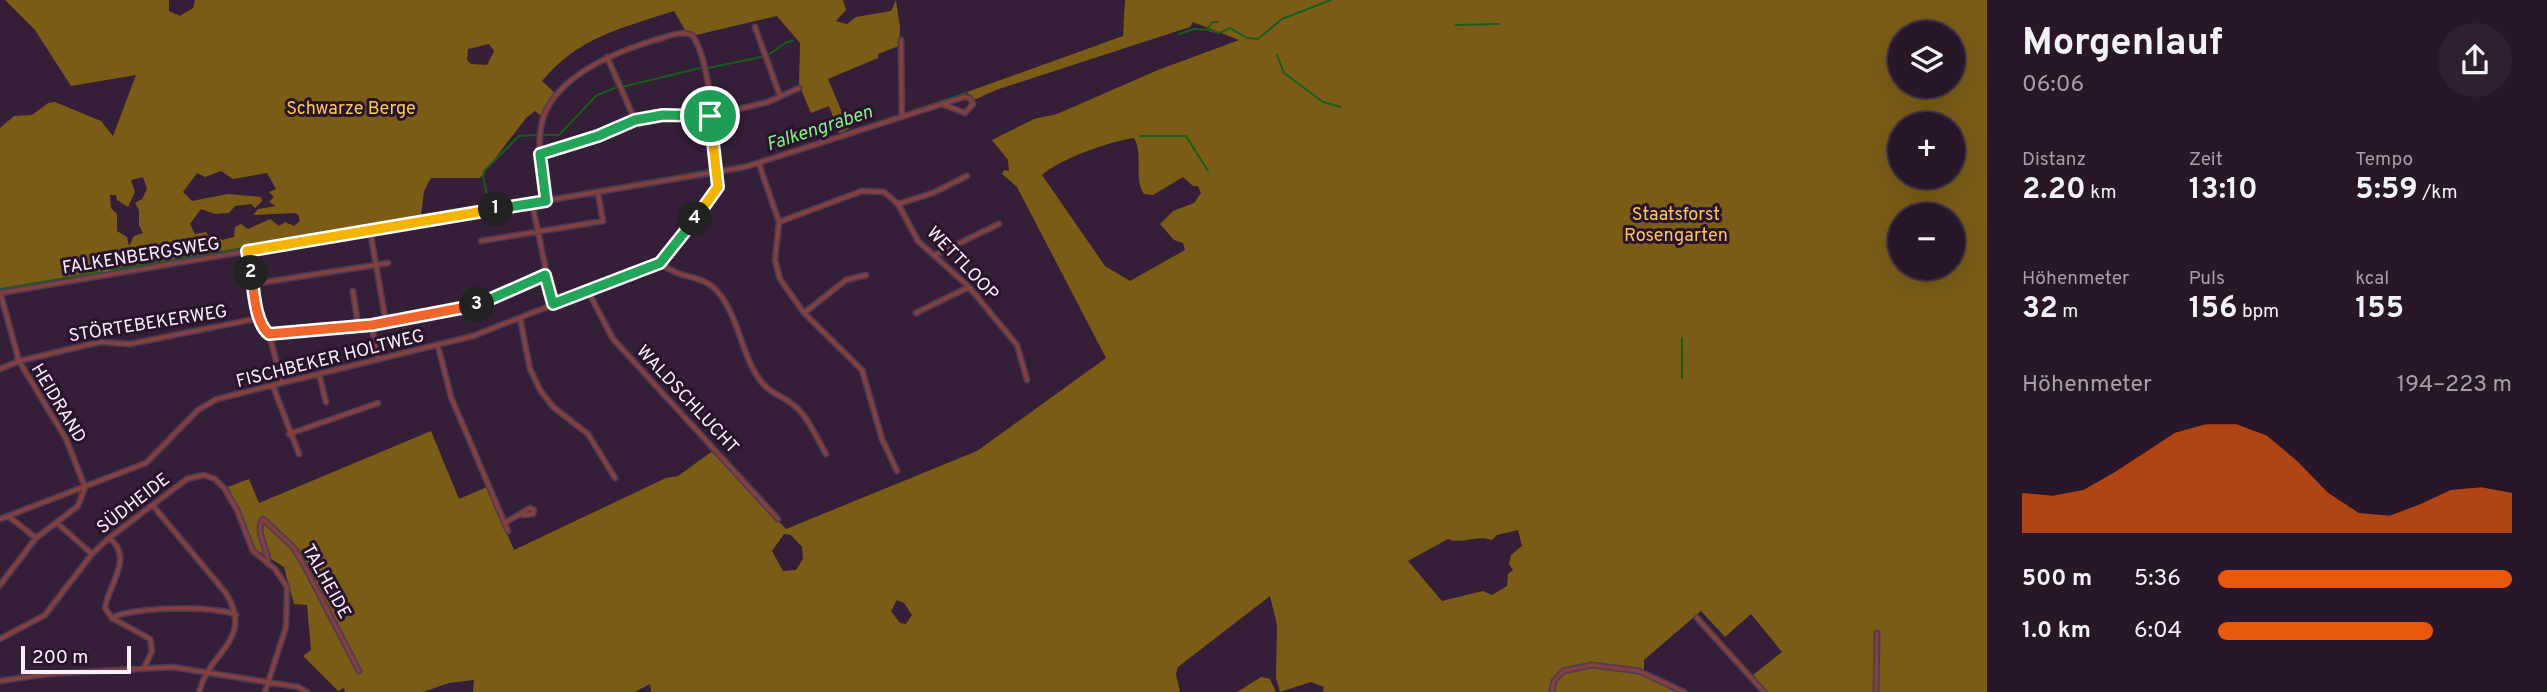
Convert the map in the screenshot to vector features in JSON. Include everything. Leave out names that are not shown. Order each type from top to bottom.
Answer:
[{"type":"street","points":[[755,27],[780,96]]},
{"type":"street","points":[[546,201],[540,154],[541,127],[547,110],[577,76],[607,57],[676,34],[689,34],[695,39],[704,66],[718,191],[660,263],[677,275],[708,283],[716,290],[729,311],[751,367],[765,388],[802,413],[825,454]]},
{"type":"street","points":[[901,40],[902,117]]},
{"type":"street","points":[[607,57],[635,120]]},
{"type":"street","points":[[540,154],[598,136],[635,120],[663,115],[710,116],[748,108],[799,88]]},
{"type":"street","name":"FALKENBERGSWEG","points":[[0,292],[759,164],[942,104],[967,97],[973,104],[965,113],[942,104]]},
{"type":"street","points":[[759,164],[779,222],[775,260],[780,279],[804,313],[862,370],[881,439],[897,471]]},
{"type":"street","points":[[779,222],[870,190],[884,192],[898,204],[933,193],[967,176]]},
{"type":"street","points":[[481,241],[603,221],[598,193]]},
{"type":"street","points":[[532,203],[553,304]]},
{"type":"street","name":"WETTLOOP","points":[[898,204],[918,241],[969,287],[1017,345],[1027,380]]},
{"type":"street","points":[[934,255],[999,224]]},
{"type":"street","points":[[370,230],[386,323]]},
{"type":"street","points":[[247,251],[260,318],[269,334],[282,383]]},
{"type":"street","points":[[253,284],[388,262]]},
{"type":"street","name":"FISCHBEKER HOLTWEG","points":[[0,519],[146,463],[206,404],[377,359],[438,346],[520,318],[660,263]]},
{"type":"street","points":[[269,334],[372,325],[476,305],[545,275]]},
{"type":"street","points":[[804,313],[846,280],[866,275]]},
{"type":"street","points":[[916,313],[969,287]]},
{"type":"street","name":"WALDSCHLUCHT","points":[[588,290],[613,339],[778,519]]},
{"type":"street","points":[[354,291],[358,326]]},
{"type":"street","name":"HEIDRAND","points":[[0,292],[19,361],[66,439],[85,487]]},
{"type":"street","name":"STÖRTEBEKERWEG","points":[[0,369],[19,361],[100,342],[131,344],[260,318]]},
{"type":"street","points":[[520,318],[530,369],[540,390],[553,407],[588,434],[615,478]]},
{"type":"street","points":[[372,325],[377,359]]},
{"type":"street","points":[[438,346],[451,397],[508,531]]},
{"type":"street","points":[[319,374],[326,402]]},
{"type":"street","points":[[273,386],[289,434],[299,454]]},
{"type":"street","points":[[289,434],[378,403]]},
{"type":"street","name":"SÜDHEIDE","points":[[0,639],[45,615],[92,554],[109,538],[154,507],[187,479],[204,475],[215,479],[232,500],[253,551],[282,576],[288,600],[286,627],[265,692]]},
{"type":"street","points":[[0,585],[36,538],[78,506],[85,487]]},
{"type":"street","points":[[154,507],[230,599],[236,615],[233,637],[205,672],[199,692]]},
{"type":"street","points":[[505,523],[523,515]]},
{"type":"street","points":[[8,516],[36,538]]},
{"type":"street","name":"TALHEIDE","points":[[268,564],[268,554],[259,532],[263,519],[293,547],[303,562],[359,671]]},
{"type":"street","points":[[56,523],[92,554]]},
{"type":"street","points":[[109,538],[114,542],[121,564],[106,599],[105,608],[111,618],[150,639],[152,651],[144,668]]},
{"type":"street","points":[[222,611],[230,599]]},
{"type":"street","points":[[111,618],[133,610],[222,611],[236,615]]},
{"type":"street","points":[[1697,618],[1765,692]]},
{"type":"street","points":[[1876,692],[1877,633]]},
{"type":"street","points":[[1552,692],[1554,681],[1562,672],[1574,666],[1592,665],[1639,671],[1684,692]]},
{"type":"street","points":[[0,681],[173,667],[267,682],[307,692]]},
{"type":"green space","name":"Schwarze Berge","points":[[5,0],[169,0],[169,11],[180,16],[193,8],[195,0],[843,0],[846,10],[836,21],[847,24],[856,17],[891,11],[896,0],[900,28],[899,46],[828,79],[849,129],[839,133],[829,106],[811,113],[799,85],[800,43],[777,16],[696,35],[685,30],[674,11],[602,36],[570,54],[542,81],[557,95],[541,116],[535,111],[526,118],[480,178],[431,178],[424,191],[421,216],[405,222],[192,259],[191,256],[183,257],[183,261],[0,291],[0,128],[14,116],[32,115],[48,103],[55,102],[101,121],[113,136],[136,75],[71,86],[35,30]],"holes":[[[489,44],[494,51],[487,65],[471,64],[467,60],[468,49]],[[221,171],[233,179],[267,173],[276,189],[269,192],[274,197],[269,202],[276,206],[258,209],[253,215],[294,213],[298,214],[300,221],[294,226],[285,222],[279,226],[270,219],[248,229],[241,224],[235,227],[234,237],[222,240],[219,236],[210,238],[206,232],[195,234],[190,224],[201,209],[215,214],[229,213],[235,206],[251,204],[255,208],[262,201],[261,197],[228,194],[192,201],[183,192],[197,173],[205,177]],[[143,177],[147,189],[142,199],[135,203],[143,233],[134,236],[129,246],[127,237],[117,231],[117,214],[111,208],[110,195],[116,195],[117,200],[128,207],[135,192],[131,180]]]},
{"type":"green space","name":"Staatsforst Rosengarten","points":[[1125,0],[1987,0],[1987,692],[1768,692],[1753,675],[1782,652],[1751,614],[1725,637],[1701,611],[1644,660],[1644,672],[1681,692],[1323,692],[1324,687],[1311,682],[1280,692],[1276,678],[1277,625],[1270,596],[1178,667],[1176,674],[1180,692],[651,692],[650,684],[635,692],[473,692],[474,680],[449,683],[423,692],[345,692],[344,688],[338,691],[303,656],[311,650],[307,605],[294,604],[284,567],[255,549],[228,487],[249,479],[259,503],[431,431],[459,499],[487,487],[514,550],[666,478],[678,476],[714,450],[786,529],[977,451],[1106,358],[1017,187],[1002,174],[1004,170],[1009,171],[1008,160],[992,140],[1034,119],[1057,114],[1158,70],[1239,40],[1193,22],[1190,27],[996,90],[974,100],[967,92],[1123,36]],"holes":[[[1134,138],[1138,152],[1139,181],[1144,194],[1153,195],[1183,177],[1193,186],[1198,186],[1201,193],[1194,203],[1173,211],[1160,224],[1174,240],[1183,243],[1185,250],[1130,281],[1105,266],[1042,175],[1073,157]],[[1518,530],[1522,546],[1511,555],[1509,564],[1513,570],[1508,574],[1507,586],[1492,595],[1483,591],[1442,601],[1408,561],[1448,539],[1492,540],[1497,535]],[[784,534],[791,535],[802,547],[803,559],[796,570],[783,571],[772,551]],[[897,600],[904,603],[912,615],[906,624],[900,623],[891,611]]]},
{"type":"green space","points":[[1261,677],[1270,679],[1276,692],[1237,692]]},
{"type":"waterway","points":[[1208,30],[1219,33],[1230,28],[1247,38],[1258,39],[1282,19],[1331,0]]},
{"type":"waterway","points":[[1179,34],[1194,29],[1207,30],[1212,22],[1218,22]]},
{"type":"waterway","points":[[1456,25],[1499,24]]},
{"type":"waterway","points":[[768,55],[793,41]]},
{"type":"waterway","points":[[1277,55],[1284,73],[1323,102],[1341,107]]},
{"type":"waterway","points":[[708,68],[766,56]]},
{"type":"waterway","points":[[622,87],[700,68]]},
{"type":"waterway","points":[[542,135],[559,135],[597,95],[615,88]]},
{"type":"waterway","name":"Falkengraben","points":[[909,112],[966,93]]},
{"type":"waterway","name":"Falkengraben","points":[[850,132],[895,116]]},
{"type":"waterway","points":[[489,203],[484,171],[519,136],[536,135]]},
{"type":"waterway","points":[[1140,136],[1186,136],[1208,171]]},
{"type":"waterway","name":"Falkengraben","points":[[724,168],[740,165]]},
{"type":"waterway","name":"Falkengraben","points":[[554,197],[710,170]]},
{"type":"waterway","name":"Falkengraben","points":[[420,219],[540,199]]},
{"type":"waterway","name":"Falkengraben","points":[[257,245],[404,221]]},
{"type":"waterway","name":"Falkengraben","points":[[111,270],[256,246]]},
{"type":"waterway","name":"Falkengraben","points":[[0,289],[102,272]]},
{"type":"waterway","points":[[1682,338],[1682,378]]},
{"type":"route","points":[[663,115],[710,116],[718,191],[660,263],[553,304],[545,275],[476,305],[439,313],[372,325],[269,334],[265,332],[258,312],[247,251],[546,201],[540,154],[569,147],[635,120],[663,115]]}]
